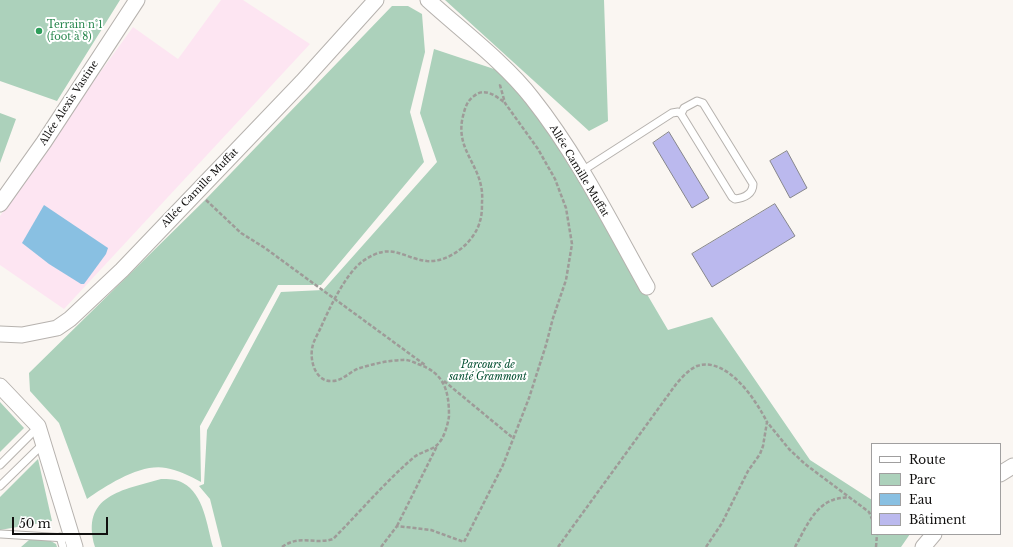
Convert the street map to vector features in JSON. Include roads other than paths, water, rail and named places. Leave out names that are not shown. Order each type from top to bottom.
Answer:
[{"type":"street","name":"Allée Alexis Vastine","points":[[0,204],[44,142],[137,0]]},
{"type":"street","name":"Allée Camille Muffat","points":[[0,334],[22,335],[57,328],[70,319],[122,270],[197,192],[302,82],[376,0]]},
{"type":"street","name":"Allée Camille Muffat","points":[[428,0],[510,74],[532,97],[582,171],[647,287]]},
{"type":"street","points":[[0,386],[38,426],[44,442],[67,541]]},
{"type":"street","points":[[1001,473],[1013,466]]},
{"type":"street","points":[[923,547],[933,535]]},
{"type":"lane","points":[[582,171],[672,113],[678,112],[681,114],[732,197],[735,199],[740,198],[750,193],[753,188],[752,184],[703,103],[697,101],[684,108],[681,114]]},
{"type":"lane","points":[[0,465],[38,426]]},
{"type":"lane","points":[[0,486],[44,442]]},
{"type":"lane","points":[[1,534],[67,541]]},
{"type":"water","points":[[44,205],[108,248],[106,254],[84,284],[81,284],[49,264],[22,243]]},
{"type":"place","name":"Terrain n°1 (foot à 8)","points":[[39,31]]},
{"type":"park label","name":"Parcours de santé Grammont","points":[[488,370]]}]
